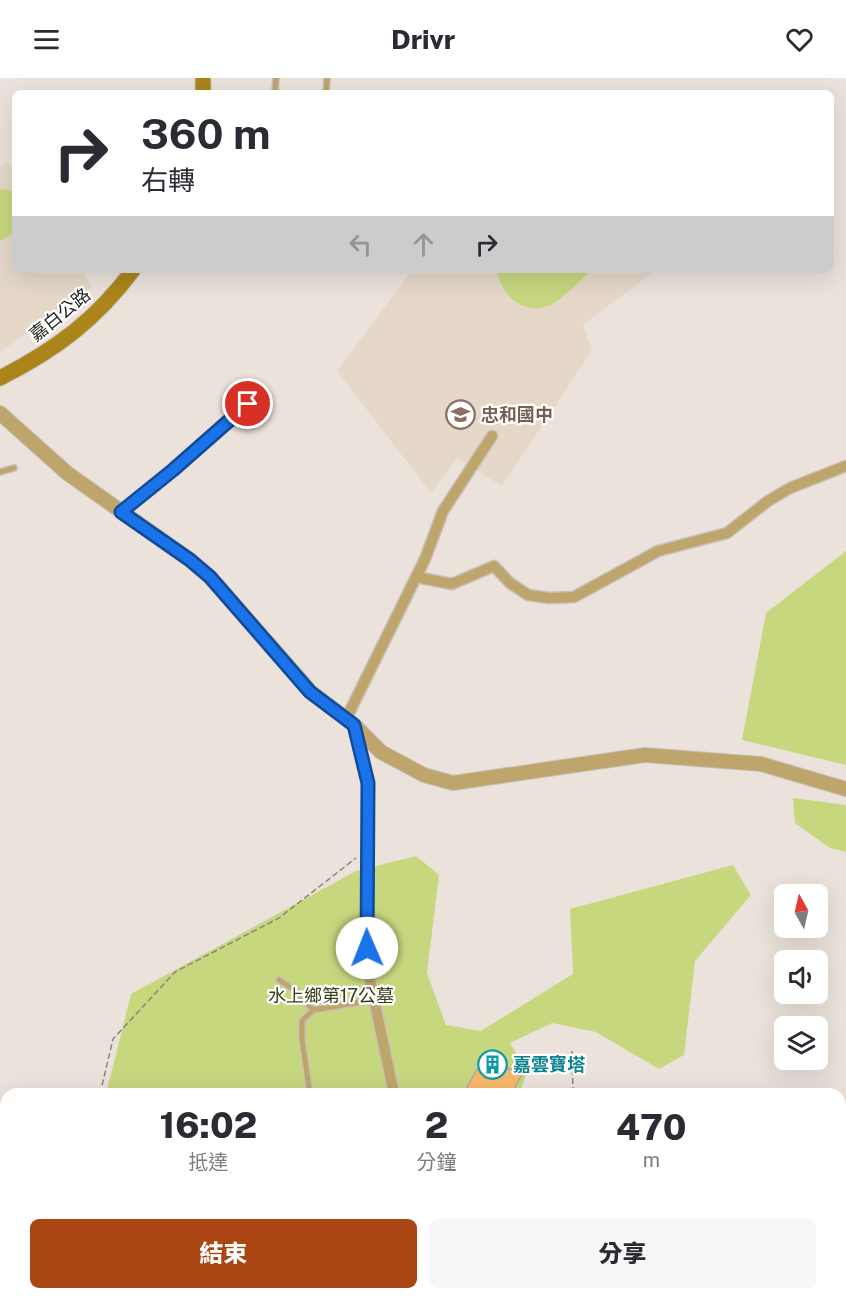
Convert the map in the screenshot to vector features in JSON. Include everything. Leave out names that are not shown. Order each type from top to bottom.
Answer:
[{"type":"main road","name":"嘉白公路","points":[[0,378],[38,358],[81,328],[131,273]]},
{"type":"street","points":[[121,512],[248,404]]},
{"type":"street","points":[[0,413],[67,473],[190,560],[210,577],[310,692],[350,722],[381,752],[424,776],[453,783],[645,754],[761,764],[846,789]]},
{"type":"street","points":[[393,1088],[367,966],[368,783],[350,722],[416,577],[443,511],[492,436]]},
{"type":"street","points":[[416,577],[452,584],[494,566],[510,583],[528,596],[574,597],[658,551],[728,533],[768,501],[790,488],[846,466]]},
{"type":"lane","points":[[0,472],[14,468]]},
{"type":"lane","points":[[279,980],[296,991],[313,1010]]},
{"type":"lane","points":[[309,1088],[302,1021],[313,1010],[373,1000]]},
{"type":"path","points":[[101,1088],[113,1038],[175,972],[279,918],[367,850]]},
{"type":"path","points":[[572,1051],[573,1088]]},
{"type":"shaded area","points":[[6,162],[12,167],[12,273],[84,273],[92,288],[0,352],[0,165]]},
{"type":"shaded area","name":"忠和國中","points":[[410,273],[652,273],[583,325],[592,350],[502,486],[457,458],[431,493],[337,371]]},
{"type":"green space","points":[[0,189],[12,191],[12,234],[0,241]]},
{"type":"green space","points":[[498,273],[589,273],[558,300],[548,306],[538,308],[529,308],[514,300],[499,279]]},
{"type":"green space","points":[[846,551],[846,765],[742,740],[766,613]]},
{"type":"green space","points":[[793,798],[846,805],[846,852],[830,848],[795,823]]},
{"type":"green space","name":"水上鄉第17公墓","points":[[416,856],[439,875],[427,973],[446,1025],[481,1031],[573,974],[570,909],[733,865],[751,895],[695,961],[684,1055],[659,1069],[596,1032],[552,1023],[510,1043],[527,1071],[522,1088],[108,1088],[131,994],[356,871]]},
{"type":"building","name":"嘉雲寶塔","points":[[486,1054],[521,1076],[514,1088],[466,1088]]},
{"type":"place","name":"忠和國中","points":[[460,415]]},
{"type":"place","name":"嘉雲寶塔","points":[[492,1065]]},
{"type":"route","points":[[248,404],[121,512],[190,560],[210,577],[310,692],[354,725],[368,783],[367,948]]}]
